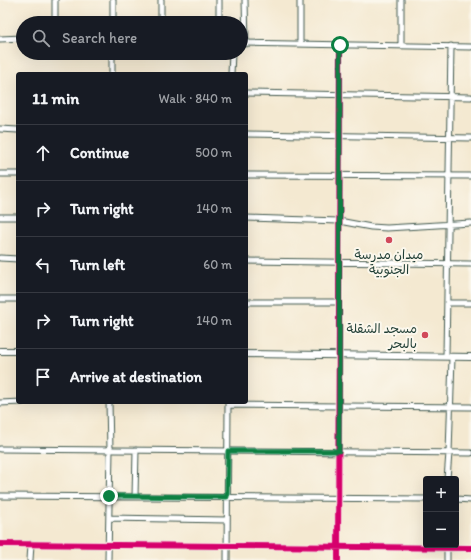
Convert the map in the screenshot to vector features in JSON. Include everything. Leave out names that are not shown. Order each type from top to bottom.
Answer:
[{"type":"street","points":[[55,0],[55,16]]},
{"type":"street","points":[[113,0],[113,16]]},
{"type":"street","points":[[161,0],[161,16]]},
{"type":"street","points":[[219,0],[219,16]]},
{"type":"street","points":[[244,16],[245,0]]},
{"type":"street","points":[[300,0],[300,44]]},
{"type":"street","points":[[401,46],[402,0]]},
{"type":"street","points":[[0,39],[16,38]]},
{"type":"street","points":[[248,44],[471,47]]},
{"type":"street","points":[[338,560],[340,45]]},
{"type":"street","points":[[447,476],[450,407],[447,303],[452,46]]},
{"type":"street","points":[[112,60],[112,72]]},
{"type":"street","points":[[231,72],[232,60]]},
{"type":"street","points":[[248,93],[340,96],[471,97]]},
{"type":"street","points":[[0,129],[16,130]]},
{"type":"street","points":[[248,134],[471,138]]},
{"type":"street","points":[[0,174],[16,174]]},
{"type":"street","points":[[248,175],[471,176]]},
{"type":"street","points":[[0,217],[16,217]]},
{"type":"street","points":[[248,218],[339,221],[371,227],[387,228],[471,224]]},
{"type":"street","points":[[0,258],[16,258]]},
{"type":"street","points":[[248,261],[471,264]]},
{"type":"street","points":[[0,299],[16,299]]},
{"type":"street","points":[[248,302],[339,302]]},
{"type":"street","points":[[447,303],[471,303]]},
{"type":"street","points":[[0,351],[16,351]]},
{"type":"street","points":[[248,354],[471,357]]},
{"type":"street","points":[[0,402],[16,402]]},
{"type":"street","points":[[108,560],[110,450],[109,404]]},
{"type":"street","points":[[227,560],[228,404]]},
{"type":"street","points":[[248,404],[471,407]]},
{"type":"street","points":[[0,449],[471,453]]},
{"type":"street","points":[[135,497],[136,450]]},
{"type":"street","points":[[0,496],[423,499]]},
{"type":"street","points":[[459,499],[471,500]]},
{"type":"street","points":[[109,518],[227,520]]},
{"type":"street","points":[[0,544],[338,547],[423,546]]},
{"type":"street","points":[[30,560],[31,544]]},
{"type":"street","points":[[459,547],[471,548]]},
{"type":"street","points":[[447,548],[447,560]]},
{"type":"cycle path","points":[[338,560],[340,45]]},
{"type":"cycle path","points":[[0,544],[471,548]]},
{"type":"place","name":"ميدان مدرسة الجنوبية","points":[[389,240]]},
{"type":"place","name":"مسجد الشقلة بالبحر","points":[[425,335]]},
{"type":"route","points":[[109,496],[227,497],[228,451],[339,451],[340,45]]}]
